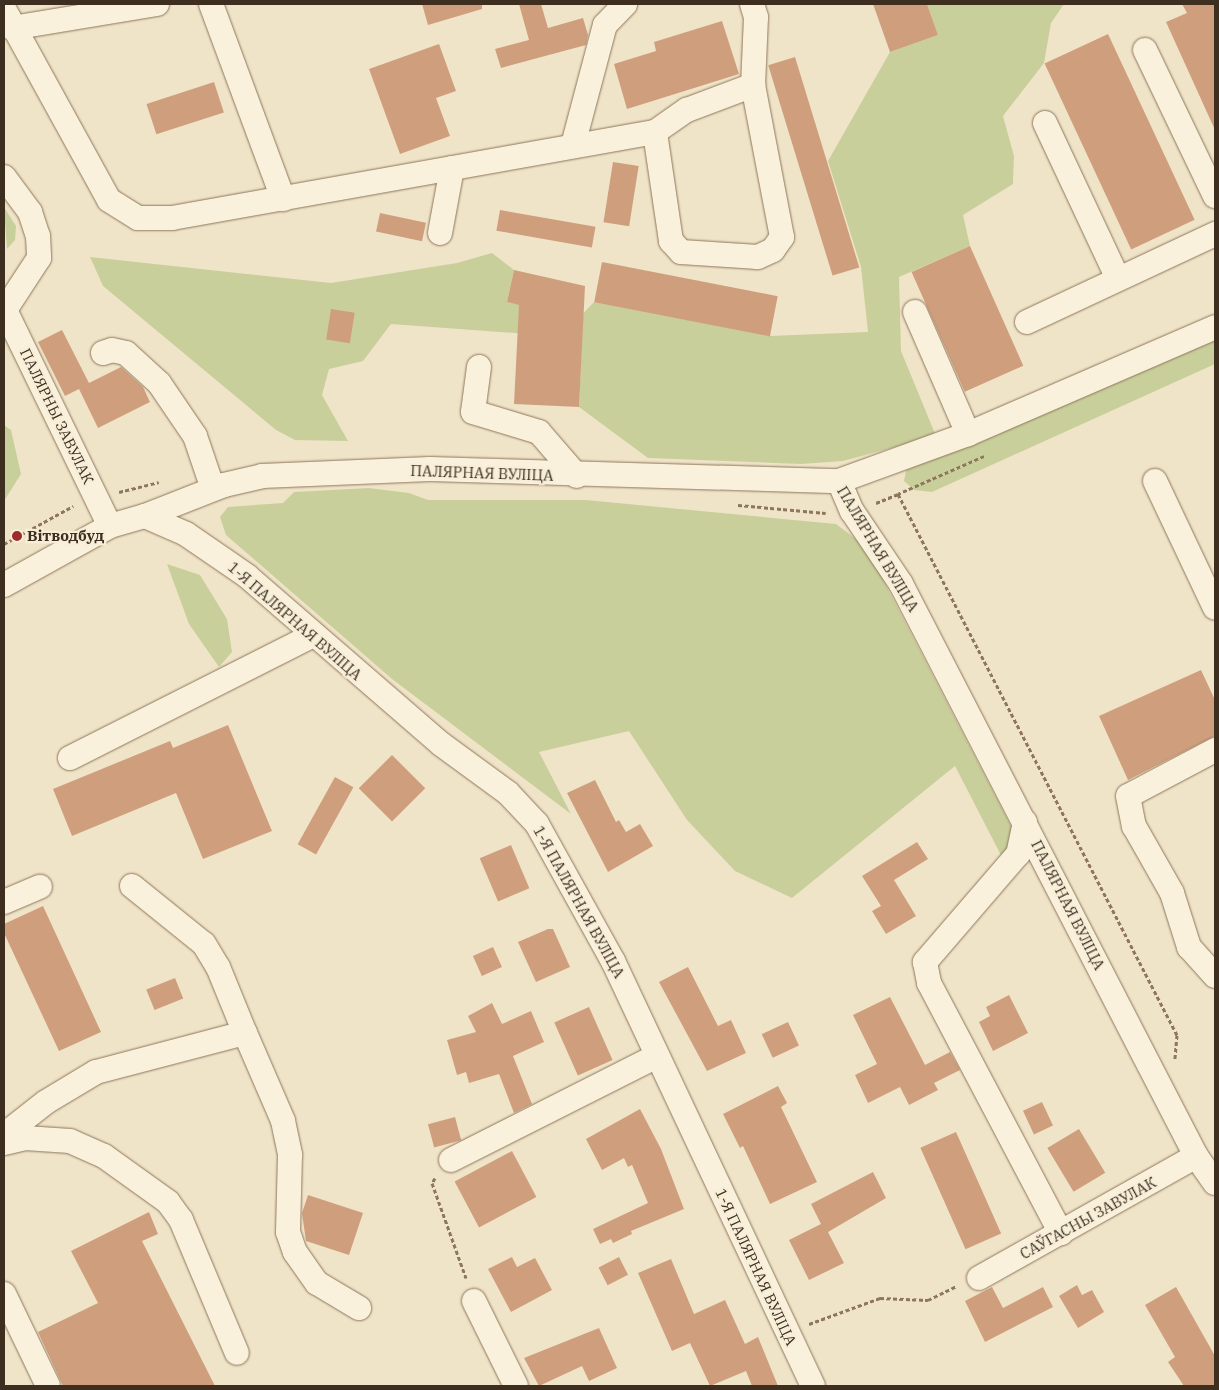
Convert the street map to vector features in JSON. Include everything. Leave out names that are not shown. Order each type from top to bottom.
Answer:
[{"type":"street","points":[[157,4],[8,18],[109,200],[121,211],[155,220],[282,199],[573,145],[656,132],[694,107],[754,85]]},
{"type":"street","points":[[211,4],[282,199]]},
{"type":"street","points":[[573,145],[605,25],[625,4]]},
{"type":"street","points":[[656,132],[675,247],[691,254],[766,254],[782,237],[754,85],[756,17],[752,4]]},
{"type":"street","points":[[1145,50],[1215,196]]},
{"type":"street","points":[[1045,124],[1118,280]]},
{"type":"street","points":[[440,233],[452,168]]},
{"type":"street","name":"ПАЛЯРНЫ ЗАВУЛАК","points":[[4,177],[30,212],[39,243],[39,258],[5,310],[110,526]]},
{"type":"street","points":[[1026,322],[1215,234]]},
{"type":"street","points":[[915,312],[968,434]]},
{"type":"street","points":[[839,481],[968,434],[1215,328]]},
{"type":"street","points":[[104,353],[112,350],[126,353],[159,383],[194,436],[213,489]]},
{"type":"street","points":[[479,366],[473,412],[539,432],[577,476]]},
{"type":"street","name":"ПАЛЯРНАЯ ВУЛІЦА","points":[[145,516],[213,489],[252,477],[430,469],[577,476],[839,481],[852,511],[901,584],[1196,1156],[1215,1183]]},
{"type":"street","points":[[1155,482],[1215,608]]},
{"type":"street","points":[[4,585],[110,526],[145,516]]},
{"type":"street","name":"1-Я ПАЛЯРНАЯ ВУЛІЦА","points":[[145,516],[186,534],[247,576],[440,744],[508,793],[537,824],[613,961],[813,1386]]},
{"type":"street","points":[[70,758],[313,635]]},
{"type":"street","points":[[1215,750],[1128,796],[1134,826],[1172,893],[1189,947],[1215,976]]},
{"type":"street","points":[[1025,822],[1018,854],[925,962],[929,982],[1061,1233]]},
{"type":"street","points":[[132,886],[204,944],[218,966],[284,1122],[290,1155],[288,1232],[295,1252],[317,1283],[359,1308]]},
{"type":"street","points":[[4,902],[40,887]]},
{"type":"street","points":[[4,1135],[46,1102],[96,1072],[246,1033]]},
{"type":"street","points":[[451,1160],[658,1056]]},
{"type":"street","points":[[4,1143],[25,1138],[70,1141],[104,1156],[168,1202],[181,1220],[237,1353]]},
{"type":"street","name":"САЎГАСНЫ ЗАВУЛАК","points":[[979,1278],[1196,1156]]},
{"type":"street","points":[[4,1294],[48,1386]]},
{"type":"street","points":[[474,1301],[516,1386]]},
{"type":"path","points":[[989,454],[898,494],[1177,1035],[1175,1062]]},
{"type":"path","points":[[4,544],[70,507]]},
{"type":"path","points":[[451,1160],[440,1166],[432,1183],[474,1301]]},
{"type":"path","points":[[784,1327],[811,1324],[880,1298],[928,1300],[979,1278]]},
{"type":"green space","points":[[927,4],[1064,4],[1051,23],[1044,63],[1003,116],[1014,156],[1013,184],[963,215],[970,246],[899,277],[901,351],[936,436],[843,461],[801,464],[648,458],[579,407],[582,338],[391,324],[363,361],[329,369],[322,395],[348,441],[295,440],[276,430],[103,286],[90,257],[331,283],[457,263],[492,253],[514,270],[507,302],[578,319],[594,302],[770,336],[868,332],[861,267],[828,161],[890,52],[938,35]]},
{"type":"green space","points":[[4,207],[16,226],[15,240],[7,249]]},
{"type":"green space","points":[[1215,335],[1215,364],[932,492],[914,490],[904,481],[907,466]]},
{"type":"green space","points":[[4,425],[11,430],[21,474],[4,501]]},
{"type":"green space","points":[[369,488],[409,493],[428,500],[586,500],[836,524],[856,539],[877,568],[1013,830],[1005,863],[955,766],[792,898],[735,871],[687,820],[629,731],[539,752],[571,814],[392,679],[226,535],[220,517],[228,507],[283,503],[294,492]]},
{"type":"green space","points":[[167,564],[200,575],[227,619],[232,652],[219,667],[189,624]]},
{"type":"building","points":[[422,4],[482,4],[482,9],[428,25]]},
{"type":"building","points":[[519,4],[541,4],[548,28],[583,18],[588,35],[586,45],[501,68],[495,49],[529,40]]},
{"type":"building","points":[[873,4],[927,4],[938,35],[890,52]]},
{"type":"building","points":[[1182,4],[1215,4],[1215,130],[1166,22],[1187,13]]},
{"type":"building","points":[[722,21],[739,74],[627,109],[614,64],[656,51],[654,42]]},
{"type":"building","points":[[1108,34],[1195,220],[1131,249],[1045,64]]},
{"type":"building","points":[[439,44],[456,91],[436,98],[450,136],[400,154],[369,69]]},
{"type":"building","points":[[795,57],[859,267],[833,276],[768,65]]},
{"type":"building","points":[[214,82],[224,112],[156,134],[146,104]]},
{"type":"building","points":[[613,162],[639,166],[629,226],[603,222]]},
{"type":"building","points":[[500,210],[596,227],[592,248],[496,231]]},
{"type":"building","points":[[380,213],[426,223],[422,241],[376,232]]},
{"type":"building","points":[[970,246],[1023,366],[965,392],[912,272]]},
{"type":"building","points":[[602,262],[778,296],[770,336],[594,302]]},
{"type":"building","points":[[514,270],[585,286],[579,407],[514,404],[519,305],[507,302]]},
{"type":"building","points":[[331,309],[355,313],[350,343],[326,340]]},
{"type":"building","points":[[62,330],[89,383],[121,367],[143,387],[150,402],[98,428],[79,389],[65,396],[38,342]]},
{"type":"building","points":[[1201,670],[1215,700],[1215,736],[1128,780],[1099,716]]},
{"type":"building","points":[[228,725],[272,831],[203,859],[176,793],[72,836],[53,789],[170,741],[173,748]]},
{"type":"building","points":[[392,755],[425,788],[392,821],[359,788]]},
{"type":"building","points":[[335,777],[353,787],[316,855],[298,844]]},
{"type":"building","points":[[595,780],[616,822],[619,820],[626,832],[640,824],[653,846],[608,872],[567,793]]},
{"type":"building","points":[[917,842],[928,859],[894,880],[916,916],[886,934],[872,911],[881,906],[862,876]]},
{"type":"building","points":[[511,845],[529,888],[498,902],[480,858]]},
{"type":"building","points":[[43,906],[101,1032],[59,1051],[4,933],[4,924]]},
{"type":"building","points":[[548,929],[553,929],[570,967],[536,982],[518,942]]},
{"type":"building","points":[[493,947],[502,967],[482,976],[473,956]]},
{"type":"building","points":[[688,967],[718,1026],[731,1020],[746,1053],[707,1071],[659,982]]},
{"type":"building","points":[[175,978],[183,998],[154,1010],[146,990]]},
{"type":"building","points":[[1009,995],[1028,1033],[993,1051],[979,1022],[990,1016],[986,1007]]},
{"type":"building","points":[[890,997],[925,1065],[950,1052],[960,1070],[934,1083],[938,1090],[909,1105],[900,1087],[868,1103],[855,1075],[877,1064],[853,1015]]},
{"type":"building","points":[[492,1003],[502,1024],[531,1011],[544,1042],[513,1056],[532,1104],[514,1113],[499,1074],[469,1083],[466,1072],[457,1075],[447,1040],[476,1032],[468,1016]]},
{"type":"building","points":[[589,1007],[613,1060],[578,1075],[554,1022]]},
{"type":"building","points":[[788,1022],[799,1046],[773,1058],[762,1034]]},
{"type":"building","points":[[778,1086],[787,1103],[781,1107],[817,1182],[770,1204],[743,1146],[740,1148],[723,1114]]},
{"type":"building","points":[[1042,1102],[1053,1126],[1034,1134],[1023,1111]]},
{"type":"building","points":[[640,1109],[661,1149],[684,1209],[631,1231],[632,1234],[613,1243],[611,1239],[600,1244],[593,1229],[648,1203],[632,1165],[628,1167],[624,1158],[602,1170],[586,1139]]},
{"type":"building","points":[[455,1117],[461,1140],[434,1147],[428,1124]]},
{"type":"building","points":[[1079,1129],[1105,1173],[1074,1192],[1047,1148]]},
{"type":"building","points":[[956,1132],[1001,1233],[966,1249],[920,1148]]},
{"type":"building","points":[[512,1151],[536,1197],[479,1227],[455,1182]]},
{"type":"building","points":[[873,1172],[886,1198],[828,1232],[844,1263],[809,1280],[789,1240],[821,1224],[811,1204]]},
{"type":"building","points":[[308,1195],[363,1213],[349,1255],[306,1241],[302,1213]]},
{"type":"building","points":[[149,1212],[158,1234],[142,1241],[215,1386],[63,1386],[38,1332],[98,1303],[71,1251]]},
{"type":"building","points":[[512,1257],[517,1267],[535,1258],[552,1290],[511,1312],[488,1269]]},
{"type":"building","points":[[619,1257],[628,1275],[608,1285],[599,1267]]},
{"type":"building","points":[[671,1259],[694,1314],[725,1300],[745,1344],[758,1337],[778,1386],[752,1386],[746,1371],[710,1386],[690,1343],[672,1351],[638,1273]]},
{"type":"building","points":[[1077,1285],[1082,1295],[1092,1290],[1104,1312],[1078,1328],[1059,1296]]},
{"type":"building","points":[[992,1287],[1003,1308],[1043,1287],[1053,1307],[985,1342],[965,1301]]},
{"type":"building","points":[[1176,1287],[1215,1356],[1215,1386],[1184,1386],[1168,1362],[1175,1357],[1145,1305]]},
{"type":"building","points":[[599,1328],[617,1368],[589,1381],[582,1366],[539,1386],[524,1358]]},
{"type":"place","name":"Вітводбуд","points":[[17,536]]}]
